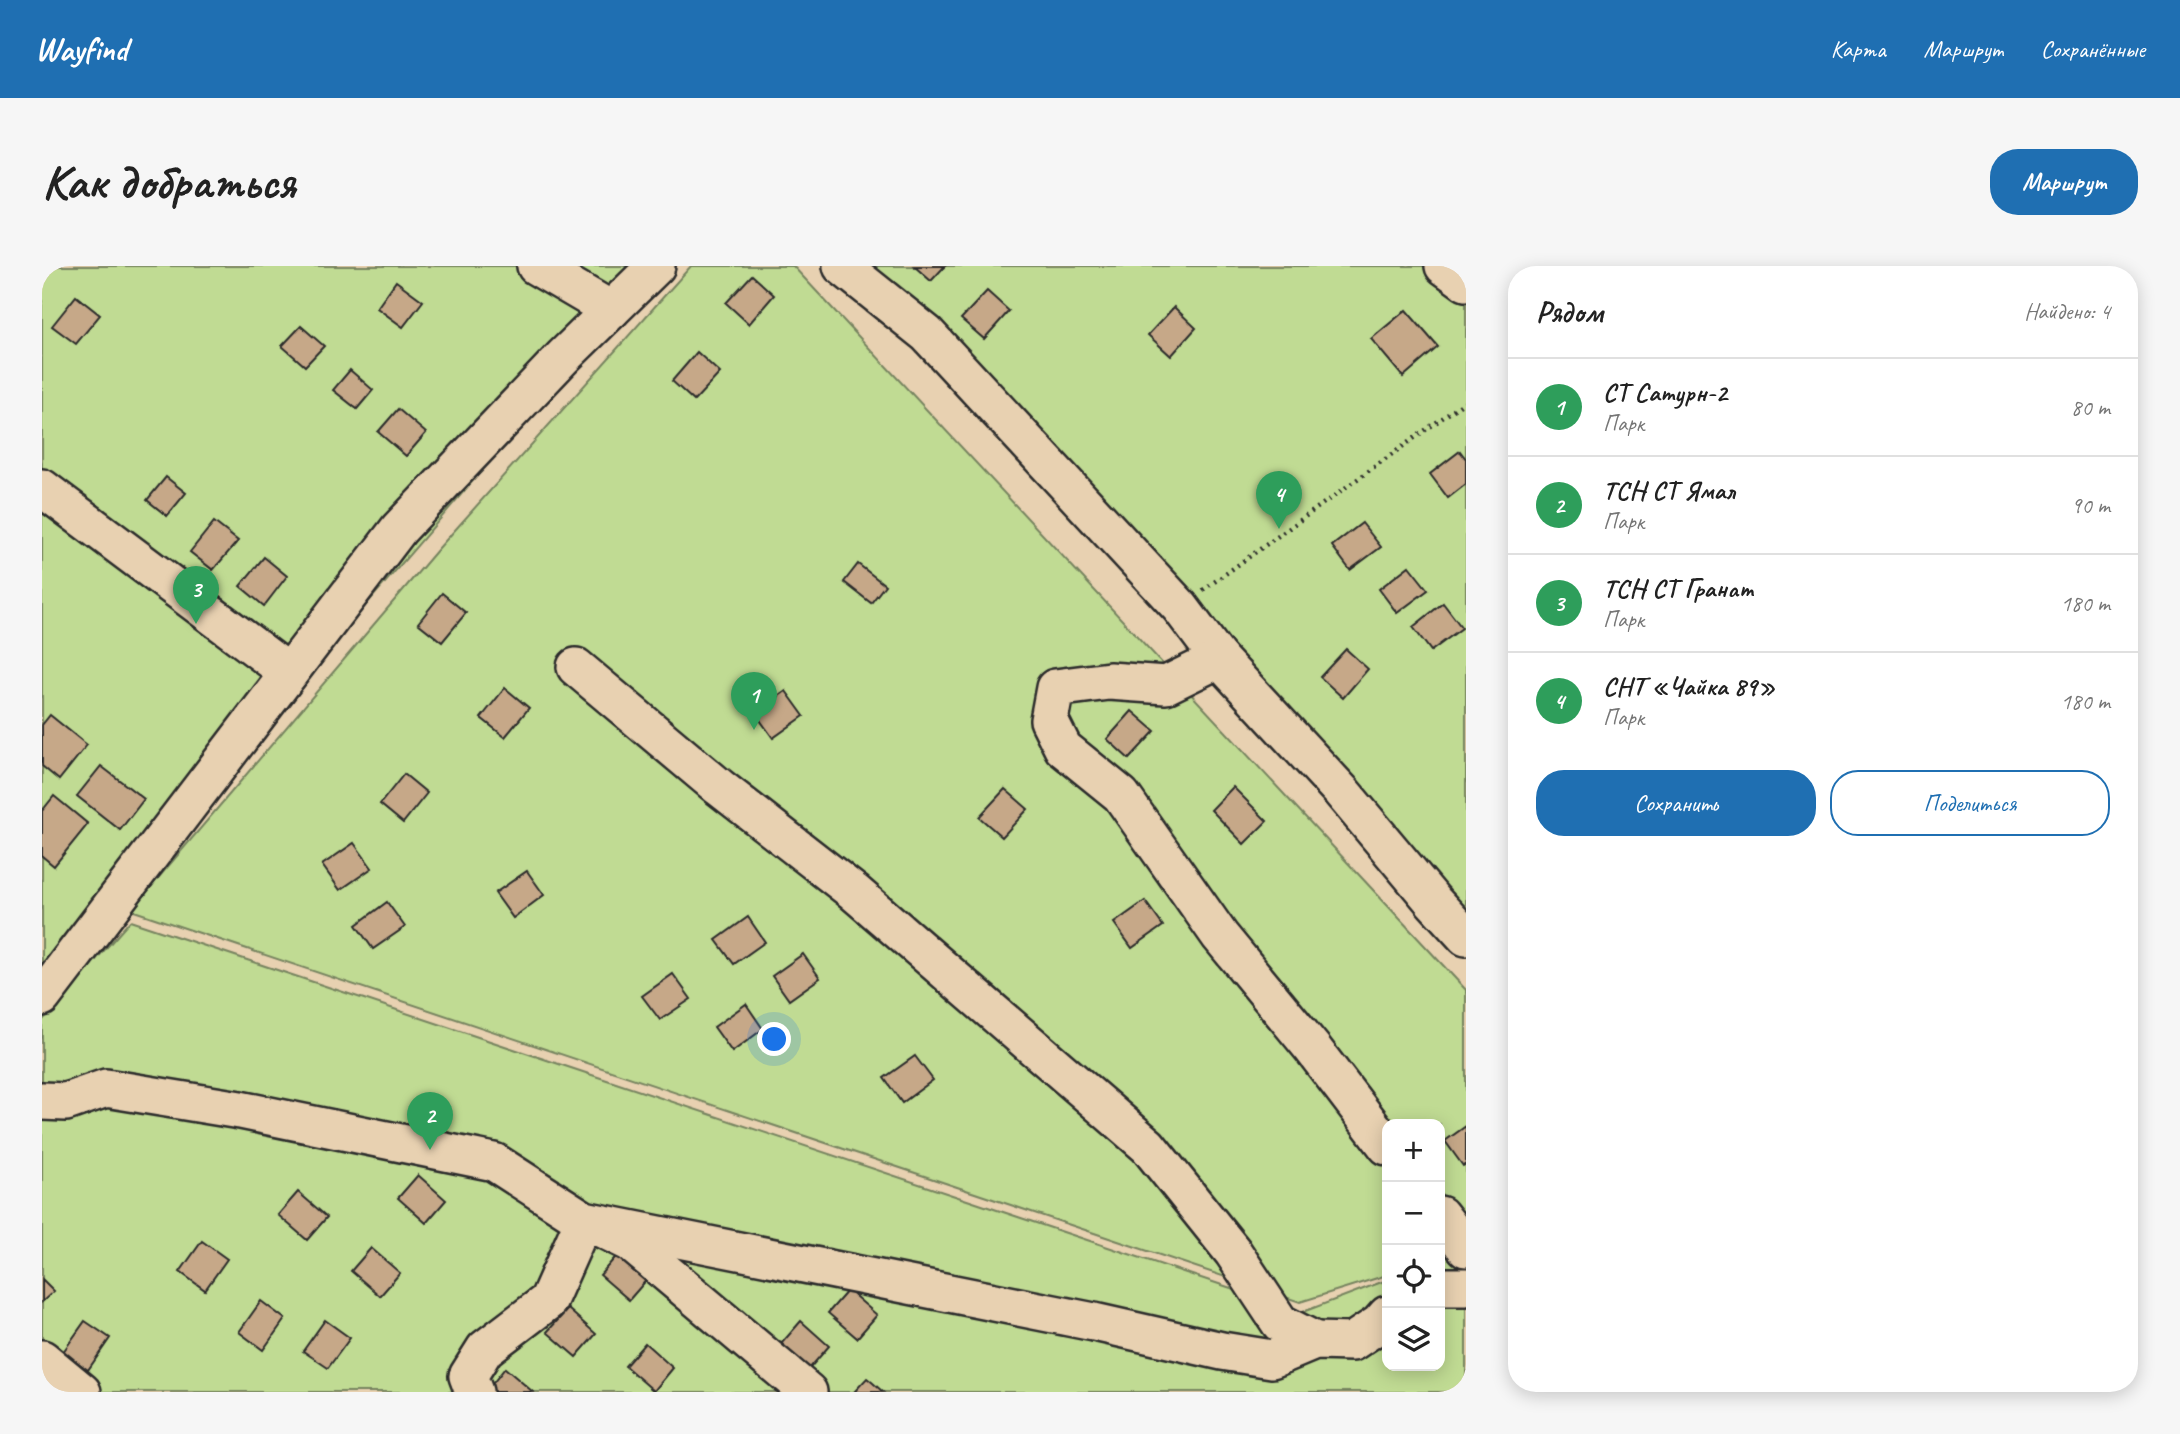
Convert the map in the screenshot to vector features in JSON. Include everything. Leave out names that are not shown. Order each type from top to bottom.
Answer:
[{"type":"street","points":[[536,266],[611,310]]},
{"type":"street","points":[[42,997],[399,528],[563,357],[656,266]]},
{"type":"street","points":[[842,266],[927,334],[1180,607],[1219,659],[1341,791],[1466,937]]},
{"type":"street","points":[[1444,266],[1466,282]]},
{"type":"street","points":[[42,488],[289,673]]},
{"type":"street","points":[[1219,659],[1166,685],[1109,681],[1055,688],[1049,720],[1063,748],[1121,795],[1220,936],[1313,1049],[1382,1139]]},
{"type":"street","points":[[576,667],[719,787],[855,892],[1148,1146],[1233,1252],[1280,1323],[1315,1341]]},
{"type":"street","points":[[42,1101],[66,1102],[106,1088],[240,1110],[494,1163],[584,1220],[631,1243],[808,1392]]},
{"type":"street","points":[[584,1220],[1272,1359],[1315,1341],[1353,1342],[1382,1321]]},
{"type":"street","points":[[474,1392],[468,1376],[485,1349],[548,1301],[584,1220]]},
{"type":"street","points":[[1445,1221],[1466,1248]]},
{"type":"street","points":[[1445,1287],[1466,1287]]},
{"type":"street","points":[[42,1359],[82,1392]]},
{"type":"path","points":[[1180,607],[1466,401]]},
{"type":"green space","points":[[42,266],[658,266],[42,981]]},
{"type":"green space","points":[[691,266],[793,266],[1466,990],[1466,1273],[1445,1271],[1445,1119],[1382,1119],[1382,1277],[1300,1302],[131,910],[438,549]]},
{"type":"green space","points":[[842,266],[1466,266],[1466,922]]},
{"type":"green space","points":[[130,921],[1303,1312],[1382,1282],[1382,1371],[1445,1371],[1445,1284],[1466,1290],[1466,1392],[42,1392],[42,1021]]},
{"type":"building","points":[[914,266],[945,266],[931,281]]},
{"type":"building","points":[[752,275],[774,295],[749,324],[726,303]]},
{"type":"building","points":[[396,281],[423,301],[403,327],[377,308]]},
{"type":"building","points":[[987,291],[1009,311],[984,339],[961,319]]},
{"type":"building","points":[[76,296],[100,315],[76,344],[52,326]]},
{"type":"building","points":[[1174,307],[1196,328],[1171,356],[1148,335]]},
{"type":"building","points":[[1406,310],[1438,347],[1403,377],[1371,339]]},
{"type":"building","points":[[301,326],[324,346],[305,366],[282,346]]},
{"type":"building","points":[[697,352],[720,373],[694,401],[672,381]]},
{"type":"building","points":[[350,370],[373,390],[357,409],[333,390]]},
{"type":"building","points":[[398,409],[426,433],[406,456],[378,432]]},
{"type":"building","points":[[1460,451],[1466,459],[1466,484],[1448,498],[1430,474]]},
{"type":"building","points":[[166,477],[186,493],[167,516],[147,500]]},
{"type":"building","points":[[214,522],[238,541],[213,570],[190,552]]},
{"type":"building","points":[[1362,523],[1381,547],[1350,570],[1332,546]]},
{"type":"building","points":[[264,557],[287,576],[264,606],[240,586]]},
{"type":"building","points":[[858,564],[885,585],[871,603],[844,582]]},
{"type":"building","points":[[1409,566],[1428,590],[1397,613],[1379,589]]},
{"type":"building","points":[[442,593],[466,613],[442,642],[418,623]]},
{"type":"building","points":[[1443,603],[1462,628],[1431,651],[1413,627]]},
{"type":"building","points":[[1346,649],[1368,669],[1343,698],[1320,677]]},
{"type":"building","points":[[505,688],[529,708],[505,737],[481,718]]},
{"type":"building","points":[[786,691],[804,716],[773,738],[755,713]]},
{"type":"building","points":[[1132,711],[1155,731],[1129,759],[1107,739]]},
{"type":"building","points":[[50,715],[87,745],[59,780],[42,766],[42,725]]},
{"type":"building","points":[[101,766],[144,799],[120,830],[77,796]]},
{"type":"building","points":[[404,774],[427,793],[403,823],[380,804]]},
{"type":"building","points":[[1233,787],[1267,821],[1244,844],[1211,810]]},
{"type":"building","points":[[1005,789],[1028,809],[1002,837],[979,817]]},
{"type":"building","points":[[54,796],[88,824],[54,866],[42,856],[42,811]]},
{"type":"building","points":[[354,843],[372,868],[340,890],[322,865]]},
{"type":"building","points":[[527,871],[544,895],[513,918],[495,893]]},
{"type":"building","points":[[1145,901],[1163,926],[1132,948],[1114,923]]},
{"type":"building","points":[[387,902],[405,927],[373,949],[356,925]]},
{"type":"building","points":[[748,917],[765,942],[734,964],[716,940]]},
{"type":"building","points":[[803,954],[820,978],[789,1000],[772,976]]},
{"type":"building","points":[[673,974],[691,999],[660,1020],[642,996]]},
{"type":"building","points":[[746,1004],[763,1029],[732,1052],[714,1027]]},
{"type":"building","points":[[915,1056],[933,1080],[902,1103],[884,1078]]},
{"type":"building","points":[[1466,1126],[1466,1164],[1463,1166],[1445,1141]]},
{"type":"building","points":[[418,1175],[446,1200],[426,1223],[398,1198]]},
{"type":"building","points":[[298,1192],[327,1217],[307,1240],[278,1215]]},
{"type":"building","points":[[202,1241],[227,1259],[205,1290],[180,1272]]},
{"type":"building","points":[[371,1248],[400,1273],[380,1296],[351,1271]]},
{"type":"building","points":[[620,1252],[649,1277],[629,1300],[600,1275]]},
{"type":"building","points":[[42,1279],[54,1291],[42,1302]]},
{"type":"building","points":[[848,1290],[877,1315],[857,1338],[828,1313]]},
{"type":"building","points":[[261,1301],[285,1319],[263,1350],[239,1332]]},
{"type":"building","points":[[568,1309],[596,1334],[576,1357],[547,1332]]},
{"type":"building","points":[[325,1320],[350,1338],[328,1368],[303,1351]]},
{"type":"building","points":[[85,1321],[110,1338],[88,1370],[63,1352]]},
{"type":"building","points":[[801,1321],[829,1346],[809,1369],[781,1344]]},
{"type":"building","points":[[645,1343],[673,1368],[654,1391],[625,1366]]},
{"type":"building","points":[[505,1368],[533,1392],[486,1392]]},
{"type":"building","points":[[867,1378],[873,1383],[883,1392],[854,1392]]},
{"type":"place","name":"СНТ «Чайка 89»","points":[[1279,529]]},
{"type":"place","name":"ТСН СТ Гранат","points":[[196,624]]},
{"type":"place","name":"СТ Сатурн-2","points":[[754,730]]},
{"type":"place","name":"ТСН СТ Ямал","points":[[430,1150]]}]
